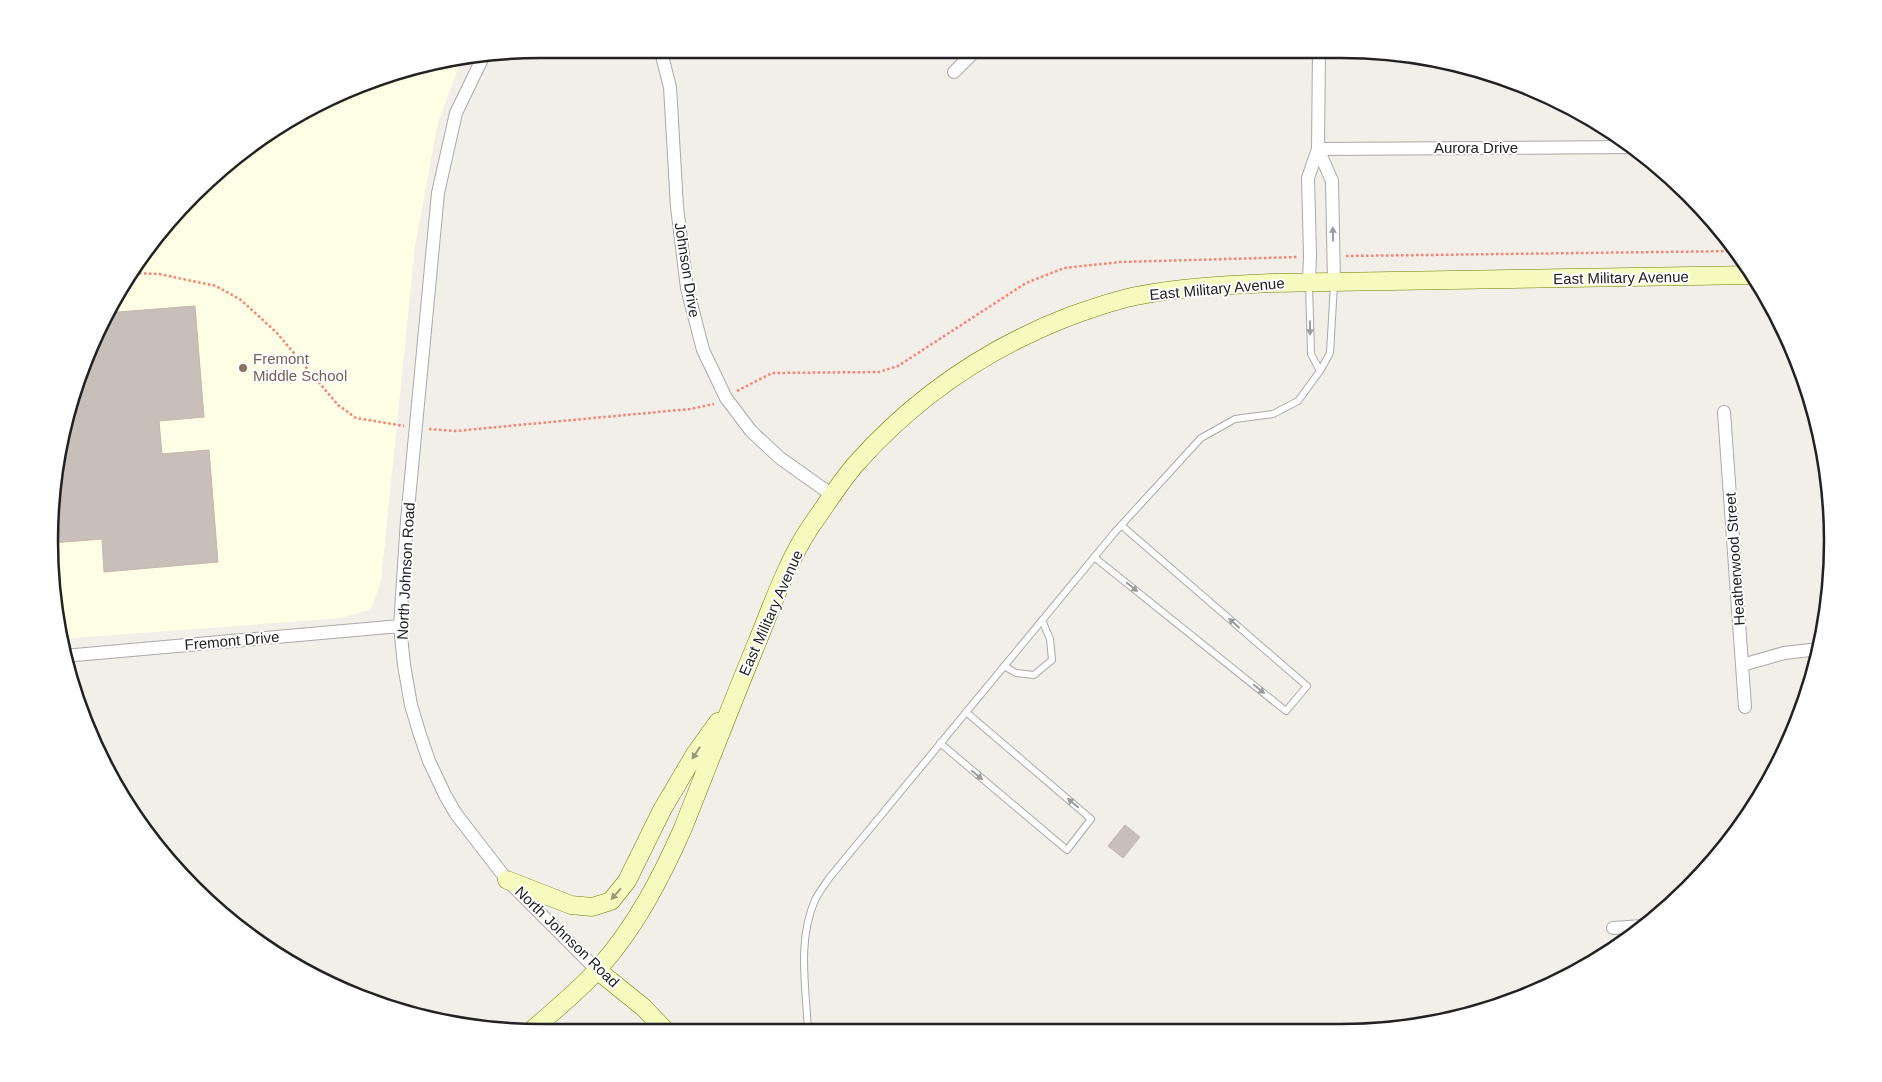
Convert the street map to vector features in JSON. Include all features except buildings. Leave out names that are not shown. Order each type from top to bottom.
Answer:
[{"type":"main road","name":"East Military Avenue","points":[[539,1024],[597,970],[624,938],[666,867],[786,573],[810,528],[854,466],[882,437],[947,381],[981,358],[1053,323],[1093,308],[1135,296],[1214,286],[1745,275]]},
{"type":"main road","points":[[507,880],[571,905],[592,907],[611,900],[627,881],[662,810],[695,754],[734,699]]},
{"type":"main road","name":"North Johnson Road","points":[[597,970],[643,1007],[659,1024]]},
{"type":"street","name":"Johnson Drive","points":[[662,58],[670,87],[677,207],[687,288],[703,350],[726,398],[751,431],[780,458],[832,496]]},
{"type":"street","points":[[954,72],[969,58]]},
{"type":"street","points":[[1309,283],[1308,178],[1318,149],[1317,58]]},
{"type":"street","name":"North Johnson Road","points":[[481,62],[456,113],[438,193],[415,427],[400,626],[404,665],[411,705],[429,761],[456,814],[507,880],[597,970]]},
{"type":"street","name":"Aurora Drive","points":[[1318,149],[1621,147]]},
{"type":"street","points":[[1318,149],[1332,181],[1334,283]]},
{"type":"street","name":"Heatherwood Street","points":[[1724,412],[1745,707]]},
{"type":"street","name":"Fremont Drive","points":[[72,655],[400,626]]},
{"type":"street","points":[[1742,665],[1784,653],[1811,651]]},
{"type":"street","points":[[1613,928],[1633,927]]},
{"type":"lane","points":[[1309,283],[1311,354],[1320,371]]},
{"type":"lane","points":[[808,1024],[803,951],[804,934],[816,898],[830,877],[1121,525],[1201,438],[1235,420],[1272,414],[1298,401],[1320,371],[1330,353],[1334,283]]},
{"type":"lane","points":[[1094,557],[1286,711],[1307,686],[1121,525]]},
{"type":"lane","points":[[1004,666],[1016,673],[1034,675],[1052,660],[1050,639],[1042,620]]},
{"type":"lane","points":[[940,743],[1067,850],[1091,819],[966,712]]},
{"type":"path","points":[[1333,256],[1728,251]]},
{"type":"path","points":[[138,273],[160,274],[216,286],[240,300],[276,332],[338,405],[356,418],[455,431],[690,409],[716,403],[772,372],[879,372],[898,366],[1026,283],[1064,268],[1120,262],[1310,257]]},
{"type":"shaded area","name":"Fremont Middle School","points":[[460,65],[438,122],[415,246],[381,581],[371,609],[342,618],[68,638],[62,604],[58,541],[59,509],[67,447],[83,386],[107,327],[139,272],[177,222],[199,199],[222,177],[272,139],[327,107],[386,83],[416,74]]},
{"type":"place","name":"Fremont Middle School","points":[[243,368]]}]
